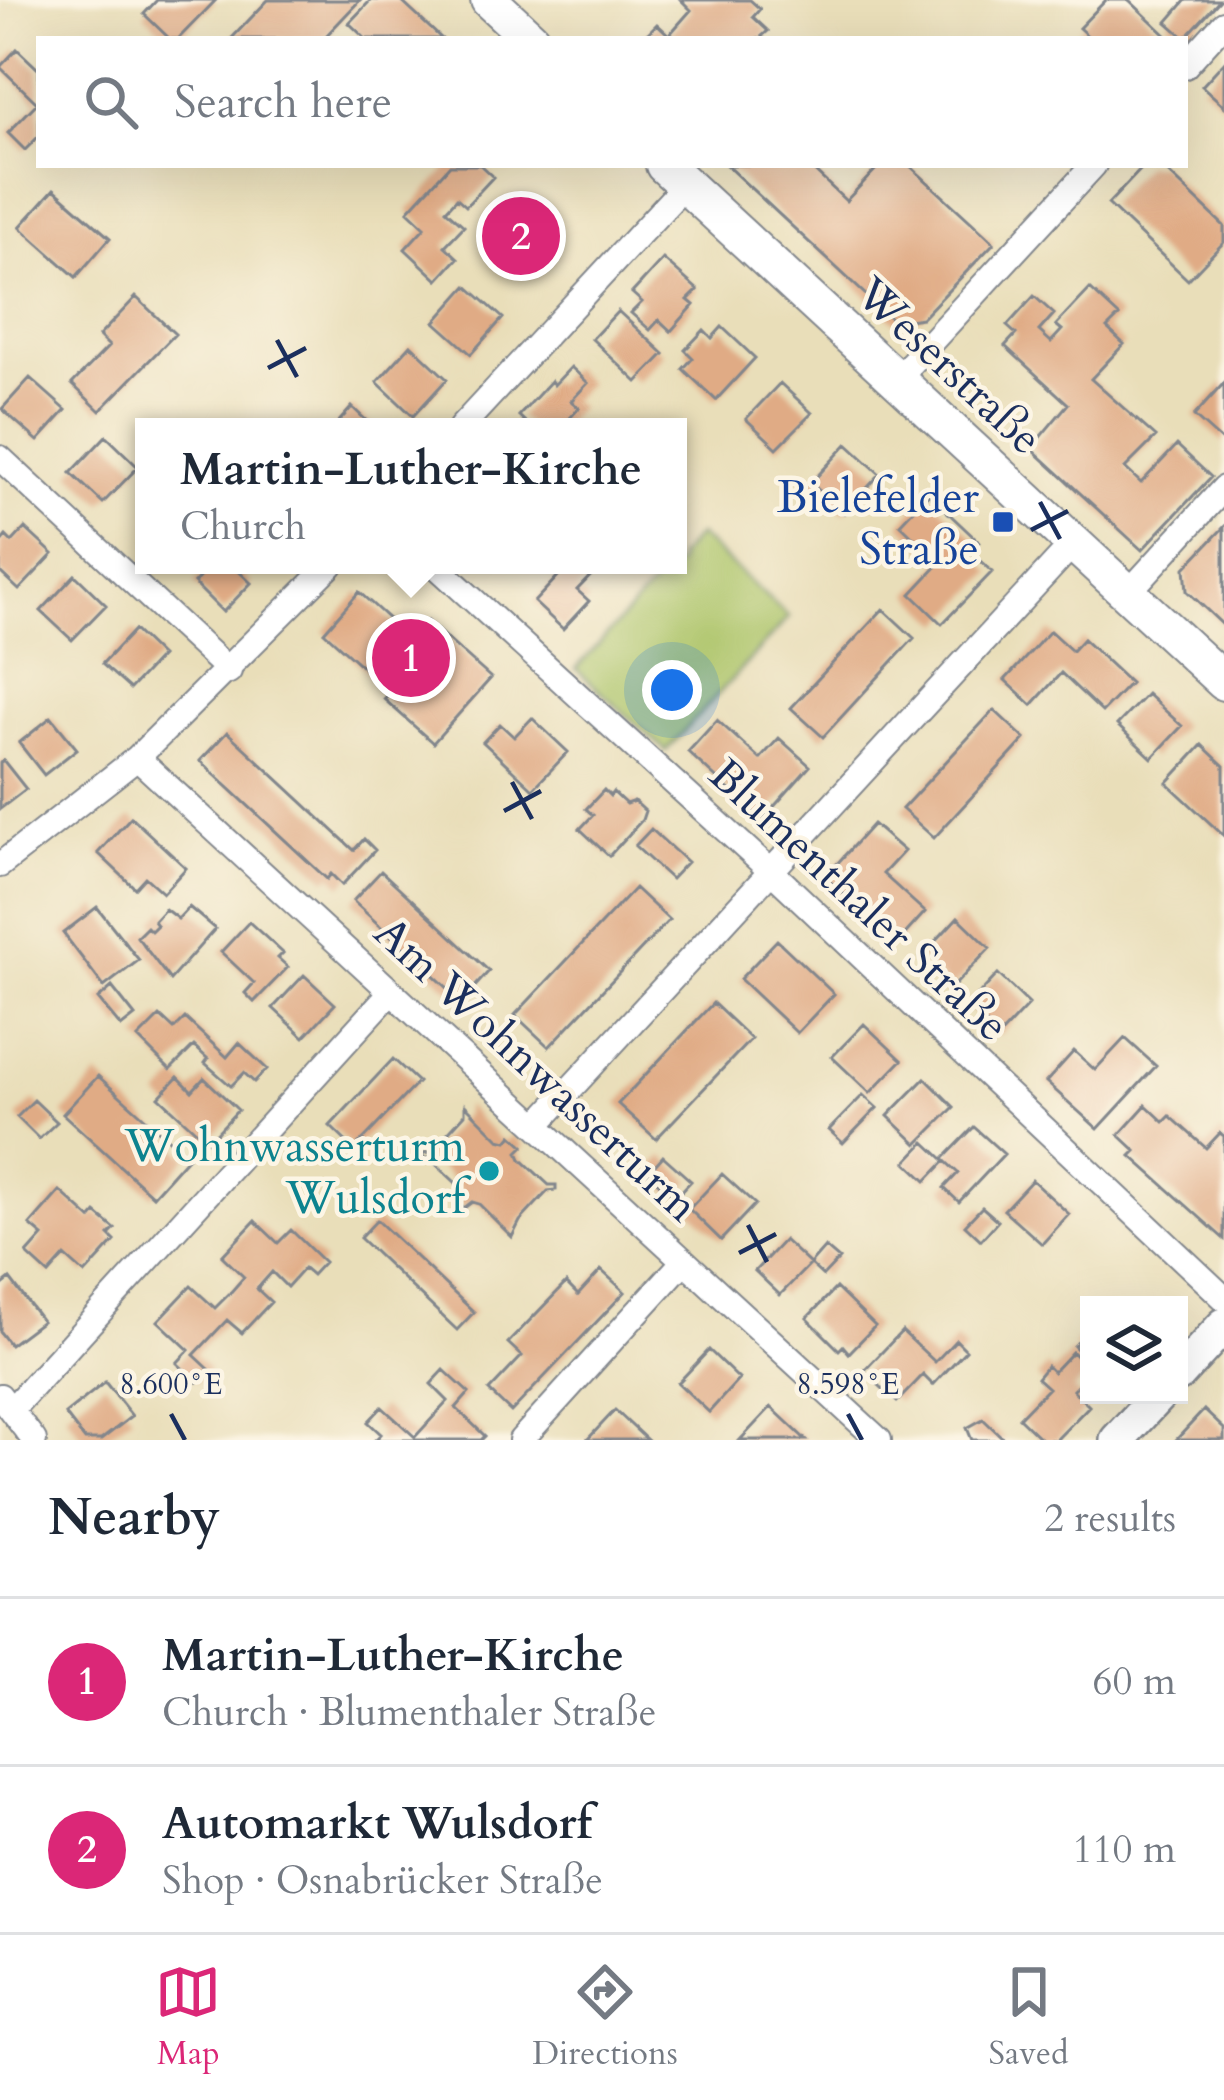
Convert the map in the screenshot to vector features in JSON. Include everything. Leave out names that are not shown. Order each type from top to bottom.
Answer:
[{"type":"main road","points":[[489,0],[528,36]]},
{"type":"main road","name":"Weserstraße","points":[[675,175],[1224,682]]},
{"type":"street","points":[[1188,63],[1224,23]]},
{"type":"street","points":[[896,380],[1091,168]]},
{"type":"street","points":[[469,418],[675,175]]},
{"type":"street","points":[[0,458],[229,671]]},
{"type":"street","points":[[1128,593],[1224,488]]},
{"type":"street","points":[[536,1125],[1073,544]]},
{"type":"street","points":[[0,865],[137,758],[322,574]]},
{"type":"street","name":"Blumenthaler Straße","points":[[445,574],[773,873],[1224,1298]]},
{"type":"street","name":"Am Wohnwasserturm","points":[[137,758],[879,1440]]},
{"type":"street","points":[[34,1440],[6,1403],[391,992]]},
{"type":"street","points":[[521,1440],[684,1261]]},
{"type":"street","points":[[1188,1364],[1224,1325]]},
{"type":"street","points":[[1117,1440],[1151,1404]]},
{"type":"green space","points":[[698,535],[789,617],[666,751],[576,669],[663,574],[687,574],[687,547]]},
{"type":"building","points":[[157,0],[216,0],[181,36],[167,36],[144,14]]},
{"type":"building","points":[[268,0],[360,0],[326,36],[234,36]]},
{"type":"building","points":[[371,0],[400,0],[439,36],[363,36],[349,23]]},
{"type":"building","points":[[681,0],[750,0],[760,9],[753,17],[768,31],[762,36],[645,36],[657,24],[669,35],[691,10]]},
{"type":"building","points":[[1106,0],[1129,0],[1167,36],[1088,36],[1079,28]]},
{"type":"building","points":[[1186,0],[1220,0],[1187,36],[1167,22]]},
{"type":"building","points":[[17,49],[36,67],[36,102],[0,67]]},
{"type":"building","points":[[1224,62],[1224,106],[1202,86]]},
{"type":"building","points":[[36,104],[36,139],[25,150],[8,133]]},
{"type":"building","points":[[447,168],[483,168],[493,177],[466,206],[457,198],[446,210],[464,226],[445,246],[458,258],[438,280],[405,249],[425,227],[408,211]]},
{"type":"building","points":[[729,168],[811,168],[846,201],[877,168],[912,168],[994,243],[922,318],[895,322]]},
{"type":"building","points":[[1142,168],[1163,168],[1224,226],[1224,242],[1188,280],[1108,204]]},
{"type":"building","points":[[54,189],[110,238],[76,277],[20,227]]},
{"type":"building","points":[[663,259],[698,290],[688,300],[694,305],[671,331],[659,320],[650,330],[631,313],[642,302],[632,293]]},
{"type":"building","points":[[467,286],[503,318],[471,354],[435,322]]},
{"type":"building","points":[[1090,289],[1119,316],[1107,328],[1124,344],[1091,379],[1156,437],[1125,468],[1141,483],[1177,445],[1211,477],[1142,550],[1031,448],[1068,404],[1005,346],[1016,334],[1007,326],[1034,296],[1054,314],[1039,331],[1051,342],[1062,330],[1056,325]]},
{"type":"building","points":[[136,297],[175,334],[100,411],[72,384],[109,346],[99,336]]},
{"type":"building","points":[[618,311],[664,354],[637,382],[592,339]]},
{"type":"building","points":[[722,327],[755,358],[716,400],[683,369],[693,358],[685,350],[704,330],[712,338]]},
{"type":"building","points":[[411,345],[447,379],[413,416],[377,382]]},
{"type":"building","points":[[571,367],[588,383],[571,401],[579,408],[570,418],[519,416],[551,381],[554,385]]},
{"type":"building","points":[[30,378],[66,410],[38,441],[2,409]]},
{"type":"building","points":[[780,383],[812,413],[777,448],[746,419]]},
{"type":"building","points":[[1224,383],[1224,443],[1194,416]]},
{"type":"building","points":[[352,407],[364,418],[342,418]]},
{"type":"building","points":[[106,436],[135,464],[135,470],[103,503],[71,473]]},
{"type":"building","points":[[847,444],[880,474],[844,513],[811,483]]},
{"type":"building","points":[[928,494],[979,542],[970,551],[992,572],[942,624],[911,594],[940,563],[900,524]]},
{"type":"building","points":[[1224,527],[1224,626],[1187,591],[1185,568]]},
{"type":"building","points":[[25,528],[53,554],[19,590],[0,572],[0,543],[6,536],[12,542]]},
{"type":"building","points":[[202,574],[242,574],[251,583],[223,612],[194,583]]},
{"type":"building","points":[[560,574],[592,574],[577,590],[589,601],[563,629],[534,602]]},
{"type":"building","points":[[75,575],[106,605],[72,640],[41,611]]},
{"type":"building","points":[[359,592],[411,639],[427,621],[491,678],[433,743],[384,699],[390,692],[324,632]]},
{"type":"building","points":[[883,609],[914,638],[823,737],[791,708]]},
{"type":"building","points":[[134,630],[161,656],[130,689],[102,664]]},
{"type":"building","points":[[1050,631],[1072,651],[1083,639],[1130,683],[1102,712],[1061,673],[1032,705],[1005,680]]},
{"type":"building","points":[[1147,694],[1182,726],[1152,758],[1117,725]]},
{"type":"building","points":[[994,710],[1025,739],[934,838],[902,809]]},
{"type":"building","points":[[51,717],[77,749],[44,775],[19,743]]},
{"type":"building","points":[[532,718],[568,752],[533,789],[483,742],[500,724],[514,737]]},
{"type":"building","points":[[717,720],[760,759],[779,738],[810,766],[762,820],[688,752]]},
{"type":"building","points":[[227,732],[354,850],[364,839],[375,850],[342,885],[331,874],[327,879],[200,761]]},
{"type":"building","points":[[1202,745],[1224,766],[1224,836],[1167,783]]},
{"type":"building","points":[[3,760],[26,789],[0,809],[0,763]]},
{"type":"building","points":[[604,790],[626,804],[634,801],[645,811],[609,856],[580,829],[593,815],[586,809]]},
{"type":"building","points":[[131,817],[186,868],[163,893],[145,877],[135,888],[98,853]]},
{"type":"building","points":[[873,824],[904,851],[883,874],[925,912],[898,942],[825,877]]},
{"type":"building","points":[[651,829],[687,862],[671,879],[635,846]]},
{"type":"building","points":[[381,871],[489,971],[462,1001],[353,901]]},
{"type":"building","points":[[635,888],[669,920],[549,1047],[515,1015]]},
{"type":"building","points":[[97,907],[139,960],[104,987],[63,933]]},
{"type":"building","points":[[189,907],[215,929],[170,980],[137,937],[157,925],[154,921],[165,909],[178,919]]},
{"type":"building","points":[[958,917],[990,948],[952,988],[920,958]]},
{"type":"building","points":[[249,922],[283,953],[278,958],[288,967],[254,1002],[245,993],[254,983],[221,952]]},
{"type":"building","points":[[777,940],[834,994],[797,1033],[740,979]]},
{"type":"building","points":[[998,974],[1029,1004],[999,1036],[968,1006]]},
{"type":"building","points":[[304,975],[335,1004],[304,1037],[273,1008]]},
{"type":"building","points":[[112,987],[135,1016],[121,1027],[98,999]]},
{"type":"building","points":[[713,1003],[751,1039],[656,1139],[618,1104]]},
{"type":"building","points":[[160,1016],[174,1029],[185,1018],[227,1057],[239,1043],[267,1069],[254,1082],[244,1073],[231,1086],[194,1046],[170,1070],[138,1038]]},
{"type":"building","points":[[864,1024],[902,1060],[870,1093],[832,1057]]},
{"type":"building","points":[[1125,1038],[1156,1066],[1098,1129],[1046,1082],[1074,1051],[1095,1070]]},
{"type":"building","points":[[393,1059],[418,1082],[354,1149],[330,1126]]},
{"type":"building","points":[[98,1076],[188,1157],[153,1196],[63,1114]]},
{"type":"building","points":[[178,1077],[192,1091],[204,1078],[238,1110],[208,1142],[159,1097]]},
{"type":"building","points":[[925,1078],[954,1107],[917,1144],[888,1116]]},
{"type":"building","points":[[863,1095],[877,1108],[843,1143],[829,1130]]},
{"type":"building","points":[[34,1100],[57,1122],[39,1139],[17,1117]]},
{"type":"building","name":"Wohnwasserturm Wulsdorf","points":[[465,1105],[499,1139],[507,1141],[512,1135],[524,1146],[518,1152],[521,1159],[549,1185],[556,1185],[520,1221],[512,1237],[479,1204],[472,1202],[464,1208],[454,1197],[460,1191],[456,1183],[429,1158],[423,1158],[465,1114]]},
{"type":"building","points":[[1146,1105],[1164,1122],[1170,1116],[1206,1148],[1220,1133],[1224,1136],[1224,1239],[1131,1156],[1136,1151],[1119,1135]]},
{"type":"building","points":[[974,1127],[1004,1154],[959,1202],[944,1188],[958,1173],[945,1161],[926,1181],[906,1162],[925,1142],[943,1159]]},
{"type":"building","points":[[663,1156],[691,1181],[675,1198],[648,1173]]},
{"type":"building","points":[[722,1174],[755,1204],[721,1240],[689,1209]]},
{"type":"building","points":[[1032,1180],[1069,1214],[1042,1244],[1004,1210]]},
{"type":"building","points":[[60,1191],[91,1219],[96,1213],[115,1229],[109,1235],[115,1241],[85,1274],[65,1256],[49,1274],[27,1254],[43,1236],[30,1225]]},
{"type":"building","points":[[982,1207],[998,1221],[981,1240],[965,1225]]},
{"type":"building","points":[[377,1220],[474,1312],[457,1330],[360,1238]]},
{"type":"building","points":[[255,1221],[278,1243],[291,1230],[324,1262],[312,1275],[304,1268],[287,1287],[272,1272],[257,1289],[271,1302],[242,1333],[227,1320],[194,1355],[209,1369],[197,1382],[177,1363],[189,1350],[158,1321],[191,1286],[215,1308],[230,1293],[244,1277],[222,1256]]},
{"type":"building","points":[[784,1240],[810,1264],[780,1295],[755,1271]]},
{"type":"building","points":[[825,1247],[839,1259],[823,1276],[810,1264]]},
{"type":"building","points":[[601,1270],[625,1292],[511,1412],[489,1391],[522,1356],[508,1343],[566,1283],[578,1295]]},
{"type":"building","points":[[10,1279],[42,1321],[10,1345],[0,1332],[0,1287]]},
{"type":"building","points":[[836,1288],[875,1326],[849,1353],[843,1346],[839,1350],[807,1318]]},
{"type":"building","points":[[902,1331],[935,1362],[956,1340],[966,1350],[933,1385],[923,1375],[897,1402],[864,1371]]},
{"type":"building","points":[[709,1350],[739,1379],[709,1412],[678,1383]]},
{"type":"building","points":[[1072,1352],[1076,1356],[1080,1352],[1080,1383],[1073,1390],[1080,1404],[1089,1406],[1056,1440],[1042,1440],[1019,1418],[1048,1388],[1037,1378],[1047,1366],[1053,1372]]},
{"type":"building","points":[[444,1370],[469,1393],[456,1408],[485,1436],[481,1440],[375,1440],[381,1434],[368,1422],[382,1407],[415,1437],[448,1401],[431,1384]]},
{"type":"building","points":[[105,1382],[132,1416],[101,1440],[85,1440],[65,1414]]},
{"type":"building","points":[[771,1407],[806,1440],[740,1440]]},
{"type":"building","points":[[615,1410],[647,1440],[587,1440]]},
{"type":"building","points":[[1204,1410],[1224,1429],[1224,1440],[1176,1440]]},
{"type":"building","points":[[983,1419],[1005,1440],[972,1440],[967,1428]]},
{"type":"place","name":"Automarkt Wulsdorf","points":[[521,236]]},
{"type":"place","name":"Bielefelder Straße","points":[[1003,522]]},
{"type":"place","name":"Martin-Luther-Kirche","points":[[411,658]]},
{"type":"place","name":"Wohnwasserturm Wulsdorf","points":[[489,1171]]}]
